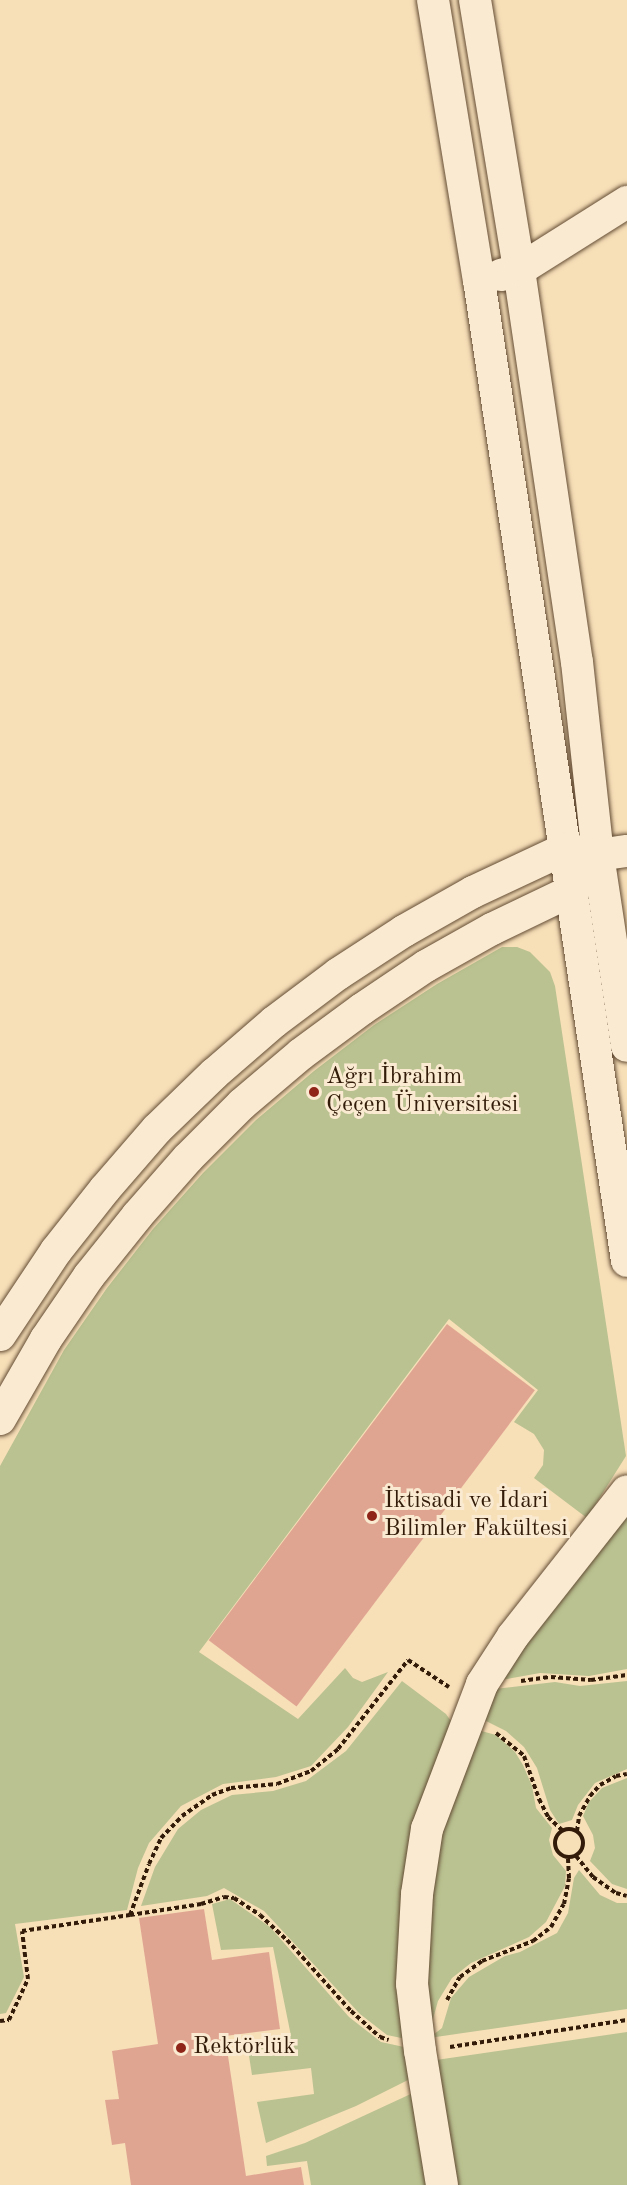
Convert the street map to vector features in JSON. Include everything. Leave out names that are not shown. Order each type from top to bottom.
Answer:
[{"type":"lane","points":[[433,0],[479,280],[627,1261]]},
{"type":"lane","points":[[475,0],[519,270],[577,662],[613,853],[627,1046]]},
{"type":"lane","points":[[479,280],[519,270],[627,202]]},
{"type":"lane","points":[[0,1335],[56,1251],[105,1189],[157,1130],[231,1059],[274,1022],[338,974],[404,930],[473,892],[565,849],[613,853]]},
{"type":"lane","points":[[0,1419],[46,1339],[89,1276],[136,1216],[180,1166],[242,1104],[309,1048],[362,1009],[426,966],[492,929],[571,891],[613,853]]},
{"type":"lane","points":[[442,2185],[419,2049],[412,1984],[417,1894],[427,1829],[475,1703],[513,1636],[627,1491]]},
{"type":"path","points":[[130,1915],[148,1864],[161,1838],[182,1816],[212,1795],[231,1788],[277,1784],[311,1771],[338,1749],[408,1660],[475,1703],[524,1756],[548,1817],[562,1830]]},
{"type":"path","points":[[475,1703],[551,1677],[591,1680],[627,1675]]},
{"type":"path","points":[[576,1856],[583,1844],[577,1831],[579,1816],[590,1796],[600,1785],[627,1774]]},
{"type":"path","points":[[576,1856],[568,1857],[556,1850],[557,1835],[562,1830],[570,1828],[577,1831]]},
{"type":"path","points":[[576,1856],[593,1877],[616,1893],[627,1896]]},
{"type":"path","points":[[445,2004],[460,1977],[482,1961],[533,1941],[551,1927],[564,1904],[569,1878],[568,1857]]},
{"type":"path","points":[[0,2021],[9,2020],[28,1979],[22,1931],[201,1904],[224,1897],[234,1898],[260,1915],[351,2011],[380,2037],[419,2049],[627,2020]]},
{"type":"green space","points":[[502,947],[517,947],[530,952],[550,972],[555,986],[626,1456],[587,1518],[534,1478],[543,1465],[544,1450],[534,1434],[514,1422],[538,1390],[449,1319],[199,1652],[298,1719],[345,1668],[353,1678],[362,1682],[388,1672],[348,1727],[311,1766],[276,1777],[223,1784],[181,1806],[149,1843],[138,1868],[127,1910],[15,1924],[24,1977],[6,2013],[0,2014],[0,1466],[64,1350],[107,1288],[153,1229],[203,1173],[256,1120],[374,1025],[437,984]]},
{"type":"green space","points":[[627,1506],[627,1669],[589,1676],[540,1673],[501,1680]]},
{"type":"green space","points":[[402,1681],[446,1714],[451,1721],[406,2039],[387,2035],[360,2014],[264,1911],[224,1888],[207,1896],[141,1906],[155,1867],[178,1829],[201,1810],[232,1795],[273,1791],[306,1781],[346,1751]]},
{"type":"green space","points":[[627,1681],[627,1769],[595,1783],[578,1805],[572,1820],[559,1824],[550,1810],[537,1768],[524,1747],[506,1731],[478,1717],[495,1689],[555,1682],[580,1686]]},
{"type":"green space","points":[[474,1729],[496,1735],[515,1752],[523,1765],[532,1786],[536,1808],[552,1828],[549,1840],[553,1855],[566,1871],[565,1886],[546,1922],[529,1937],[471,1963],[452,1978],[438,2001],[429,2033],[422,1987],[431,1863]]},
{"type":"green space","points":[[627,1778],[627,1889],[612,1884],[590,1861],[595,1848],[593,1835],[583,1816],[589,1802],[602,1788]]},
{"type":"green space","points":[[579,1870],[600,1895],[617,1903],[627,1903],[627,2009],[429,2038],[442,2028],[451,1998],[469,1977],[505,1956],[520,1952],[557,1933],[568,1913],[574,1878]]},
{"type":"green space","points":[[230,1899],[270,1927],[349,2017],[381,2042],[404,2047],[410,2079],[356,2106],[266,2143],[257,2102],[314,2094],[311,2068],[252,2075],[247,2043],[291,2036],[273,1947],[221,1950],[212,1904]]},
{"type":"green space","points":[[627,2032],[627,2185],[453,2185],[436,2060]]},
{"type":"green space","points":[[415,2092],[431,2185],[311,2185],[307,2161],[267,2166],[266,2156],[305,2143]]},
{"type":"building","name":"İktisadi ve İdari Bilimler Fakültesi","points":[[447,1324],[535,1390],[297,1706],[209,1640]]},
{"type":"building","name":"Rektörlük","points":[[204,1909],[212,1960],[269,1952],[280,2029],[225,2036],[246,2176],[301,2167],[304,2185],[131,2185],[125,2143],[112,2145],[105,2100],[119,2099],[112,2051],[158,2044],[139,1918]]},
{"type":"place","name":"Ağrı İbrahim Çeçen Üniversitesi","points":[[314,1092]]},
{"type":"place","name":"İktisadi ve İdari Bilimler Fakültesi","points":[[372,1516]]},
{"type":"place","name":"Rektörlük","points":[[181,2048]]}]
